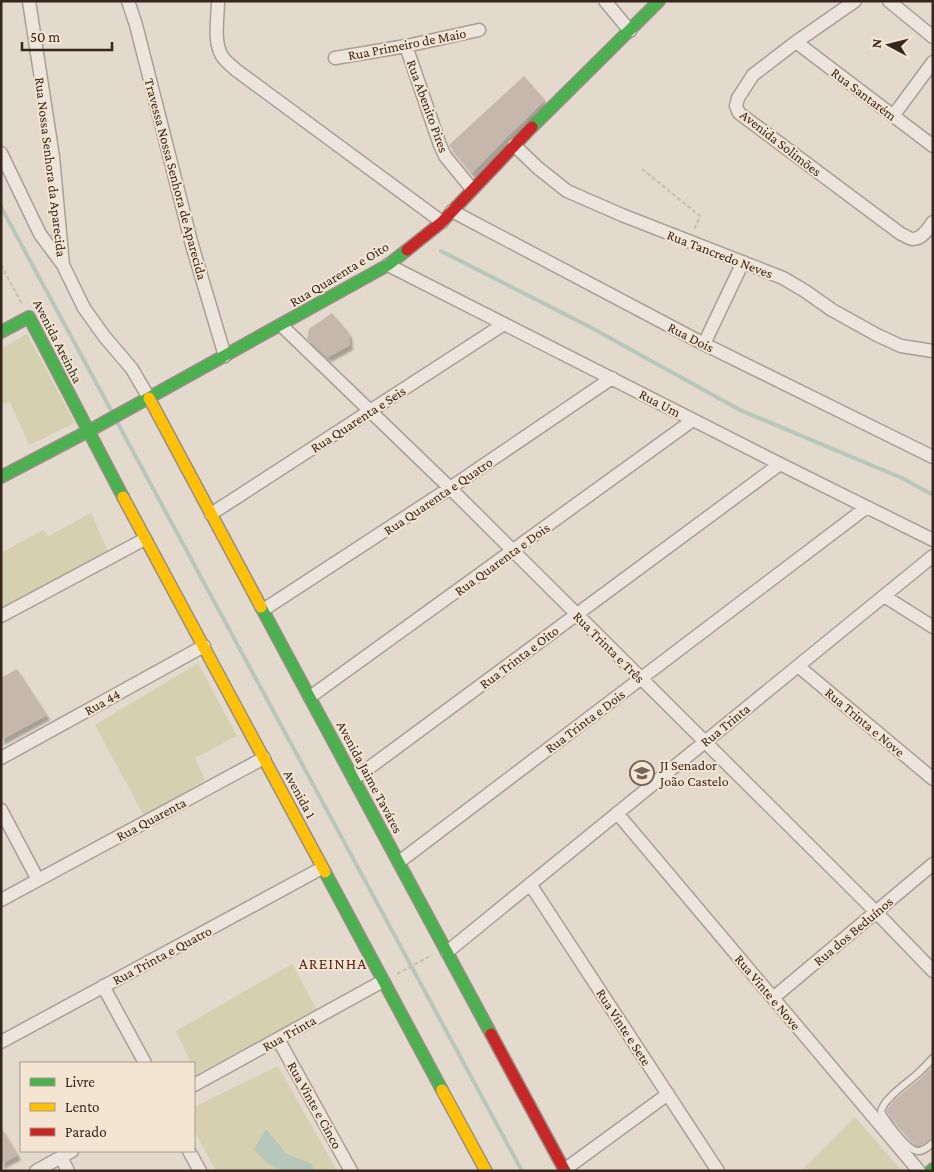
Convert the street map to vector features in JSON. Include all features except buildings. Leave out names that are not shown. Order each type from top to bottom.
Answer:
[{"type":"street","name":"Rua Nossa Senhora da Aparecida","points":[[29,1],[53,158],[63,264],[84,308],[104,336],[132,369],[149,398]]},
{"type":"street","name":"Travessa Nossa Senhora de Aparecida","points":[[128,1],[136,25],[192,245],[225,356]]},
{"type":"street","points":[[218,1],[218,48],[229,64],[442,222]]},
{"type":"street","points":[[604,1],[630,31]]},
{"type":"street","name":"Rua Quarenta e Oito","points":[[1,477],[388,266],[442,222],[514,145],[659,1]]},
{"type":"street","name":"Avenida Solimões","points":[[855,1],[753,75],[738,98],[736,106],[739,113],[901,234],[912,239],[920,237],[933,222]]},
{"type":"street","points":[[889,1],[933,37]]},
{"type":"street","name":"Rua Primeiro de Maio","points":[[335,58],[406,46],[479,30]]},
{"type":"street","name":"Rua Santarém","points":[[796,42],[933,146]]},
{"type":"street","name":"Rua Abenito Pires","points":[[406,46],[440,145],[449,160],[472,188]]},
{"type":"street","points":[[893,116],[933,62]]},
{"type":"street","name":"Rua Tancredo Neves","points":[[514,145],[538,168],[567,190],[592,203],[783,278],[832,310],[901,346],[933,351]]},
{"type":"street","points":[[1,153],[40,234],[63,264]]},
{"type":"street","name":"Rua Dois","points":[[452,211],[704,344],[933,457]]},
{"type":"street","points":[[704,344],[743,262]]},
{"type":"street","name":"Rua Um","points":[[388,266],[933,540]]},
{"type":"street","points":[[1,332],[28,317]]},
{"type":"street","name":"Avenida Areinha","points":[[28,317],[92,429]]},
{"type":"street","name":"Rua Quarenta e Seis","points":[[212,514],[504,324]]},
{"type":"street","name":"Rua Trinta e Três","points":[[281,325],[450,488],[933,971]]},
{"type":"street","name":"Rua Quarenta e Quatro","points":[[263,610],[450,488],[612,378]]},
{"type":"street","name":"Avenida Jaime Taváres","points":[[149,398],[565,1170]]},
{"type":"street","name":"Rua Quarenta e Dois","points":[[310,697],[693,420]]},
{"type":"street","name":"Avenida 1","points":[[92,429],[145,539],[486,1171]]},
{"type":"street","name":"Rua Trinta e Oito","points":[[354,779],[780,464]]},
{"type":"street","name":"Rua Trinta e Dois","points":[[399,862],[867,506]]},
{"type":"street","points":[[1,616],[145,539]]},
{"type":"street","name":"Rua Trinta","points":[[447,952],[933,556]]},
{"type":"street","points":[[884,596],[933,627]]},
{"type":"street","name":"Rua 44","points":[[1,758],[204,646]]},
{"type":"street","name":"Rua Trinta e Nove","points":[[798,666],[933,779]]},
{"type":"street","name":"Rua Quarenta","points":[[1,900],[264,758]]},
{"type":"street","points":[[1,810],[38,880]]},
{"type":"street","name":"Rua Vinte e Nove","points":[[617,814],[919,1171]]},
{"type":"street","name":"Rua dos Beduínos","points":[[773,998],[933,864]]},
{"type":"street","name":"Rua Trinta e Quatro","points":[[1,1042],[322,868]]},
{"type":"street","name":"Rua Vinte e Sete","points":[[530,884],[718,1171]]},
{"type":"street","name":"Rua Trinta","points":[[195,1084],[384,981]]},
{"type":"street","points":[[103,986],[144,1062]]},
{"type":"street","name":"Rua Vinte e Cinco","points":[[278,1039],[351,1171]]},
{"type":"street","points":[[565,1170],[668,1094]]},
{"type":"street","points":[[36,1171],[70,1152]]},
{"type":"street","points":[[190,1152],[200,1171]]},
{"type":"street","points":[[61,1157],[68,1171]]},
{"type":"lane","points":[[933,1058],[888,1100],[882,1107],[881,1112],[895,1132],[910,1148],[921,1151],[933,1143]]},
{"type":"path","points":[[642,169],[700,216],[690,241]]},
{"type":"path","name":"Avenida Areinha","points":[[1,265],[28,317]]},
{"type":"path","points":[[398,973],[432,955]]},
{"type":"shaded area","points":[[27,334],[75,423],[29,445],[10,402],[1,405],[1,349]]},
{"type":"shaded area","points":[[91,513],[108,551],[1,608],[1,553],[43,530],[49,536]]},
{"type":"shaded area","points":[[198,663],[237,736],[195,758],[205,780],[144,816],[95,725]]},
{"type":"shaded area","points":[[292,964],[317,1010],[197,1074],[195,1062],[191,1062],[176,1031]]},
{"type":"shaded area","points":[[278,1066],[337,1171],[216,1171],[195,1132],[195,1107]]},
{"type":"shaded area","points":[[855,1117],[902,1171],[801,1171]]},
{"type":"shaded area","points":[[266,1129],[287,1154],[310,1163],[317,1171],[280,1171],[265,1161],[254,1149]]},
{"type":"waterway","points":[[1,207],[112,412]]},
{"type":"waterway","points":[[441,251],[590,327],[740,410],[902,478],[933,495]]},
{"type":"waterway","points":[[116,420],[522,1171]]},
{"type":"traffic: fast","points":[[532,127],[659,1]]},
{"type":"traffic: fast","points":[[1,477],[96,427],[388,265],[407,250]]},
{"type":"traffic: fast","points":[[1,332],[29,317],[123,497]]},
{"type":"traffic: fast","points":[[261,607],[491,1034]]},
{"type":"traffic: fast","points":[[325,872],[442,1090]]},
{"type":"traffic: slow","points":[[149,398],[261,607]]},
{"type":"traffic: slow","points":[[123,497],[325,872]]},
{"type":"traffic: slow","points":[[442,1090],[486,1171]]},
{"type":"traffic: jam","points":[[407,250],[442,222],[532,127]]},
{"type":"traffic: jam","points":[[491,1034],[565,1171]]},
{"type":"place","name":"JI Senador João Castelo","points":[[642,773]]},
{"type":"district","name":"AREINHA","points":[[333,963]]}]
